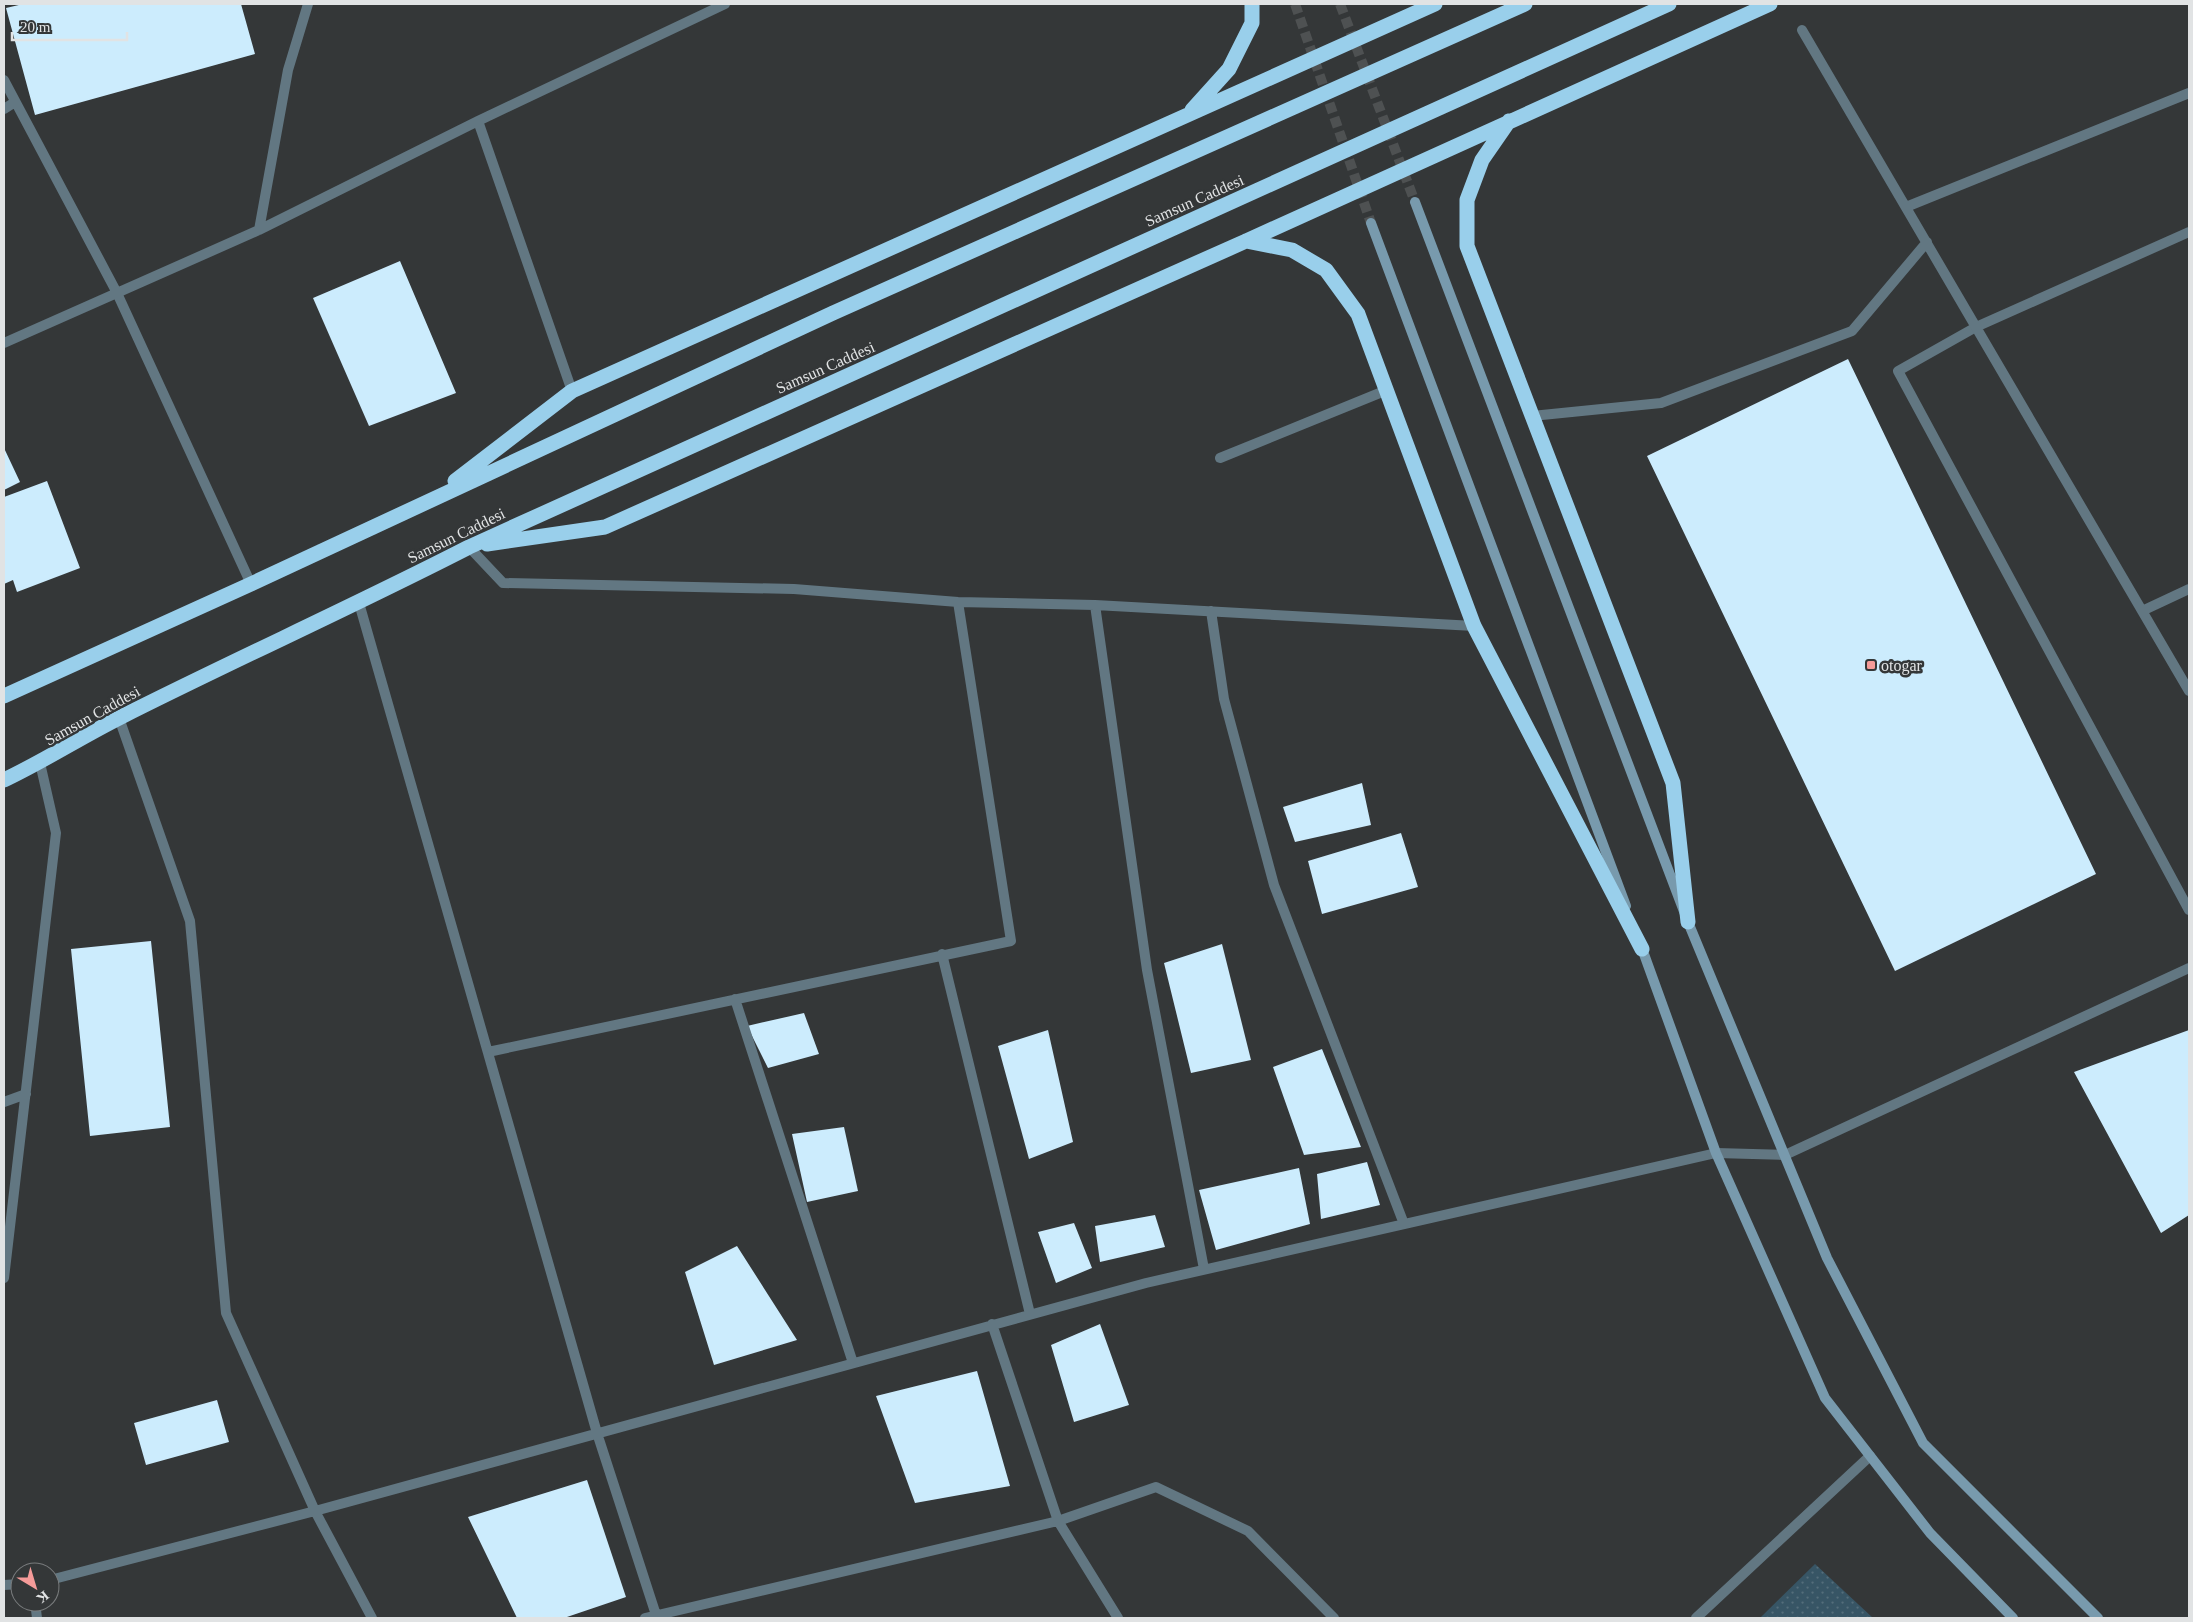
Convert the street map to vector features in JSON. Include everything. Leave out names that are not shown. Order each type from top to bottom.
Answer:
[{"type":"highway","points":[[1188,114],[1229,69],[1252,23],[1252,4]]},
{"type":"highway","points":[[432,499],[572,391],[1435,4]]},
{"type":"highway","points":[[4,696],[251,584],[833,313],[1525,4]]},
{"type":"highway","name":"Samsun Caddesi","points":[[4,780],[40,763],[119,718],[359,603],[469,547],[1669,4]]},
{"type":"highway","points":[[469,547],[604,527],[1246,241],[1770,4]]},
{"type":"highway","points":[[1510,120],[1482,160],[1467,200],[1467,246],[1673,783],[1688,922]]},
{"type":"highway","points":[[1246,241],[1292,250],[1326,270],[1358,314],[1474,626],[1642,949]]},
{"type":"main road","points":[[1415,202],[1688,922],[1827,1258],[1923,1443],[2098,1618]]},
{"type":"main road","points":[[1371,223],[1642,949],[1716,1153],[1824,1398],[1930,1533],[2013,1618]]},
{"type":"street","points":[[259,230],[288,70],[308,4]]},
{"type":"street","points":[[4,343],[259,230],[478,121],[724,4]]},
{"type":"street","points":[[1802,30],[2189,691]]},
{"type":"street","points":[[4,80],[117,293],[251,584]]},
{"type":"street","points":[[1906,207],[2189,93]]},
{"type":"street","points":[[4,109],[16,102]]},
{"type":"street","points":[[478,121],[572,391]]},
{"type":"street","points":[[2189,232],[1976,327],[1898,371],[2189,910]]},
{"type":"street","points":[[1532,416],[1661,403],[1852,331],[1927,242]]},
{"type":"street","points":[[1220,458],[1387,390]]},
{"type":"street","points":[[469,547],[503,583],[794,589],[958,602],[1095,605],[1474,626]]},
{"type":"street","points":[[2142,611],[2189,589]]},
{"type":"street","points":[[488,1052],[942,954],[1011,941],[958,602]]},
{"type":"street","points":[[359,603],[597,1433],[656,1616]]},
{"type":"street","points":[[1095,605],[1147,970],[1204,1269]]},
{"type":"street","points":[[1210,612],[1224,698],[1274,885],[1404,1224]]},
{"type":"street","points":[[119,718],[190,921],[226,1313],[314,1511],[372,1618]]},
{"type":"street","points":[[4,1278],[56,833],[40,763]]},
{"type":"street","points":[[942,954],[1030,1314]]},
{"type":"street","points":[[60,1577],[314,1511],[992,1324],[1204,1269],[1716,1153],[1785,1155],[2189,968]]},
{"type":"street","points":[[735,999],[853,1363]]},
{"type":"street","points":[[4,1102],[26,1094]]},
{"type":"street","points":[[992,1324],[1058,1521],[1118,1618]]},
{"type":"street","points":[[1696,1618],[1870,1456]]},
{"type":"street","points":[[645,1618],[1058,1521],[1156,1487],[1248,1531],[1334,1618]]},
{"type":"shaded area","points":[[1815,1564],[1873,1618],[1760,1618]]},
{"type":"building","points":[[23,4],[241,4],[255,54],[35,115],[6,8]]},
{"type":"building","points":[[400,261],[456,393],[369,426],[313,298]]},
{"type":"building","name":"otogar","points":[[1848,359],[2096,874],[1895,971],[1647,456]]},
{"type":"building","points":[[4,448],[20,482],[4,490]]},
{"type":"building","points":[[47,481],[80,568],[17,592],[13,580],[4,584],[4,497]]},
{"type":"building","points":[[1362,783],[1371,825],[1295,842],[1283,807]]},
{"type":"building","points":[[1401,833],[1418,887],[1322,914],[1308,861]]},
{"type":"building","points":[[151,941],[170,1127],[90,1136],[71,949]]},
{"type":"building","points":[[1222,944],[1251,1060],[1191,1073],[1164,963]]},
{"type":"building","points":[[804,1013],[819,1054],[768,1068],[747,1026]]},
{"type":"building","points":[[1048,1030],[1073,1142],[1029,1159],[998,1046]]},
{"type":"building","points":[[2189,1030],[2189,1215],[2161,1233],[2074,1072]]},
{"type":"building","points":[[1322,1049],[1361,1147],[1304,1155],[1273,1067]]},
{"type":"building","points":[[844,1127],[858,1191],[807,1202],[792,1134]]},
{"type":"building","points":[[1367,1162],[1380,1205],[1321,1219],[1317,1174]]},
{"type":"building","points":[[1299,1168],[1310,1224],[1216,1250],[1199,1190]]},
{"type":"building","points":[[1155,1215],[1165,1247],[1100,1262],[1095,1226]]},
{"type":"building","points":[[1074,1223],[1092,1268],[1056,1283],[1038,1232]]},
{"type":"building","points":[[737,1246],[797,1340],[714,1365],[685,1272]]},
{"type":"building","points":[[1100,1324],[1129,1405],[1074,1422],[1051,1345]]},
{"type":"building","points":[[977,1371],[1010,1486],[915,1503],[876,1396]]},
{"type":"building","points":[[217,1400],[229,1442],[146,1465],[134,1423]]},
{"type":"building","points":[[587,1480],[626,1597],[564,1618],[517,1618],[468,1517]]},
{"type":"tunnel","points":[[1295,4],[1371,223]]},
{"type":"tunnel","points":[[1340,4],[1415,202]]},
{"type":"place","name":"otogar","points":[[1871,665]]}]
